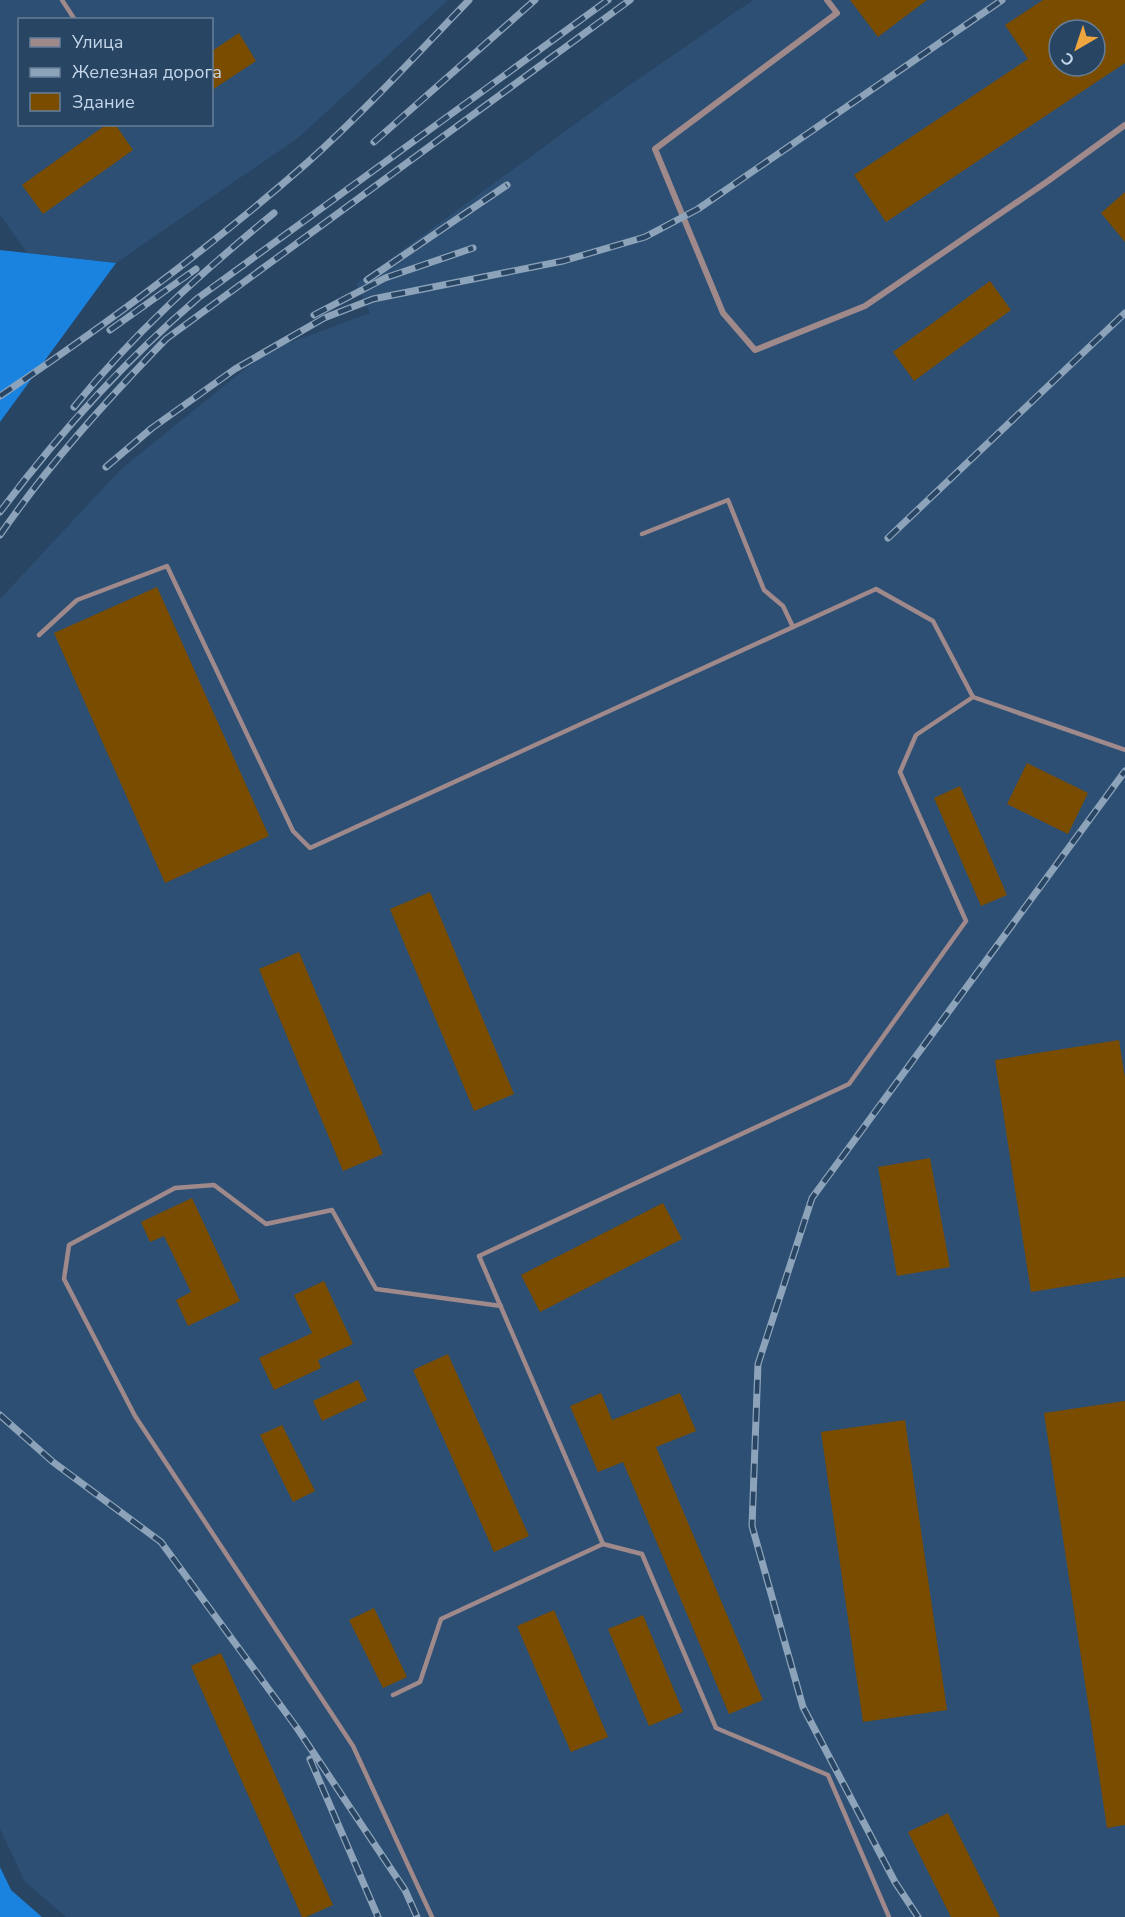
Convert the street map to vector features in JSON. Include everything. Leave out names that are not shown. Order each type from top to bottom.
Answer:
[{"type":"street","points":[[827,0],[837,14],[655,149],[723,313],[755,350],[865,306],[1048,181],[1125,125]]},
{"type":"lane","points":[[62,0],[74,18]]},
{"type":"lane","points":[[642,534],[728,500],[764,590],[783,606],[793,627]]},
{"type":"lane","points":[[39,635],[77,600],[167,566],[293,831],[310,849],[876,589],[933,621],[973,697],[1125,750]]},
{"type":"lane","points":[[603,1544],[479,1256],[849,1084],[966,921],[900,772],[916,735],[973,697]]},
{"type":"lane","points":[[432,1917],[353,1746],[135,1416],[64,1278],[69,1245],[175,1188],[214,1185],[266,1224],[332,1210],[376,1289],[501,1306]]},
{"type":"lane","points":[[393,1695],[420,1682],[441,1619],[603,1544],[642,1554],[716,1728],[828,1774],[889,1917]]},
{"type":"shaded area","points":[[0,0],[448,0],[298,138],[116,263],[27,253],[0,215]]},
{"type":"shaded area","points":[[753,0],[1125,0],[1125,1917],[66,1917],[25,1882],[0,1829],[0,599],[120,470],[267,351],[370,313],[356,284],[605,102]]},
{"type":"shaded area","points":[[0,250],[116,263],[0,422]]},
{"type":"shaded area","points":[[0,1867],[11,1890],[42,1917],[0,1917]]},
{"type":"building","points":[[850,0],[927,0],[878,37]]},
{"type":"building","points":[[1043,0],[1125,0],[1125,63],[1107,75],[1107,18],[1047,18],[1047,78],[1102,78],[886,222],[854,175],[1028,59],[1005,25]]},
{"type":"building","points":[[239,33],[256,61],[213,89],[213,50]]},
{"type":"building","points":[[104,126],[116,126],[133,150],[43,214],[22,185]]},
{"type":"building","points":[[1125,192],[1125,242],[1101,213]]},
{"type":"building","points":[[990,281],[1011,310],[914,381],[893,352]]},
{"type":"building","points":[[157,587],[269,836],[165,883],[54,633]]},
{"type":"building","points":[[1027,763],[1088,793],[1068,834],[1007,804]]},
{"type":"building","points":[[960,786],[1007,895],[981,906],[934,798]]},
{"type":"building","points":[[430,892],[514,1094],[474,1111],[390,909]]},
{"type":"building","points":[[299,952],[383,1154],[343,1171],[259,969]]},
{"type":"building","points":[[1119,1040],[1125,1078],[1125,1277],[1031,1292],[995,1060]]},
{"type":"building","points":[[930,1158],[950,1267],[897,1276],[878,1167]]},
{"type":"building","points":[[192,1198],[240,1301],[188,1326],[176,1300],[191,1292],[164,1236],[150,1242],[141,1222]]},
{"type":"building","points":[[663,1203],[682,1239],[540,1312],[521,1275]]},
{"type":"building","points":[[324,1281],[353,1344],[318,1360],[321,1368],[274,1390],[259,1358],[312,1333],[294,1295]]},
{"type":"building","points":[[448,1354],[529,1536],[494,1552],[413,1370]]},
{"type":"building","points":[[358,1380],[367,1400],[322,1421],[313,1401]]},
{"type":"building","points":[[601,1393],[612,1420],[680,1393],[696,1431],[656,1447],[763,1700],[729,1714],[623,1462],[598,1472],[570,1406]]},
{"type":"building","points":[[1125,1401],[1125,1825],[1107,1828],[1044,1413]]},
{"type":"building","points":[[905,1420],[947,1710],[863,1722],[821,1432]]},
{"type":"building","points":[[282,1425],[315,1491],[293,1502],[260,1435]]},
{"type":"building","points":[[374,1608],[407,1677],[383,1688],[349,1620]]},
{"type":"building","points":[[554,1610],[608,1737],[571,1752],[517,1626]]},
{"type":"building","points":[[643,1615],[683,1712],[649,1726],[608,1629]]},
{"type":"building","points":[[221,1653],[333,1905],[306,1917],[302,1917],[191,1666]]},
{"type":"building","points":[[948,1813],[1000,1917],[951,1917],[908,1832]]},
{"type":"railway","points":[[0,396],[158,284],[271,194],[350,123],[469,0]]},
{"type":"railway","points":[[374,142],[535,0]]},
{"type":"railway","points":[[0,512],[93,399],[143,348],[198,298],[608,0]]},
{"type":"railway","points":[[0,535],[38,483],[79,434],[166,339],[630,0]]},
{"type":"railway","points":[[106,467],[152,428],[235,369],[324,318],[373,299],[563,261],[645,237],[698,209],[1002,0]]},
{"type":"railway","points":[[367,280],[507,185]]},
{"type":"railway","points":[[74,407],[144,329],[274,213]]},
{"type":"railway","points":[[314,315],[385,278],[473,248]]},
{"type":"railway","points":[[110,330],[196,269]]},
{"type":"railway","points":[[888,538],[1125,313]]},
{"type":"railway","points":[[918,1917],[895,1882],[803,1707],[752,1526],[758,1364],[812,1198],[1125,771]]},
{"type":"railway","points":[[0,1415],[53,1462],[161,1542],[297,1728],[405,1890],[417,1917]]},
{"type":"railway","points":[[310,1759],[378,1917]]}]
